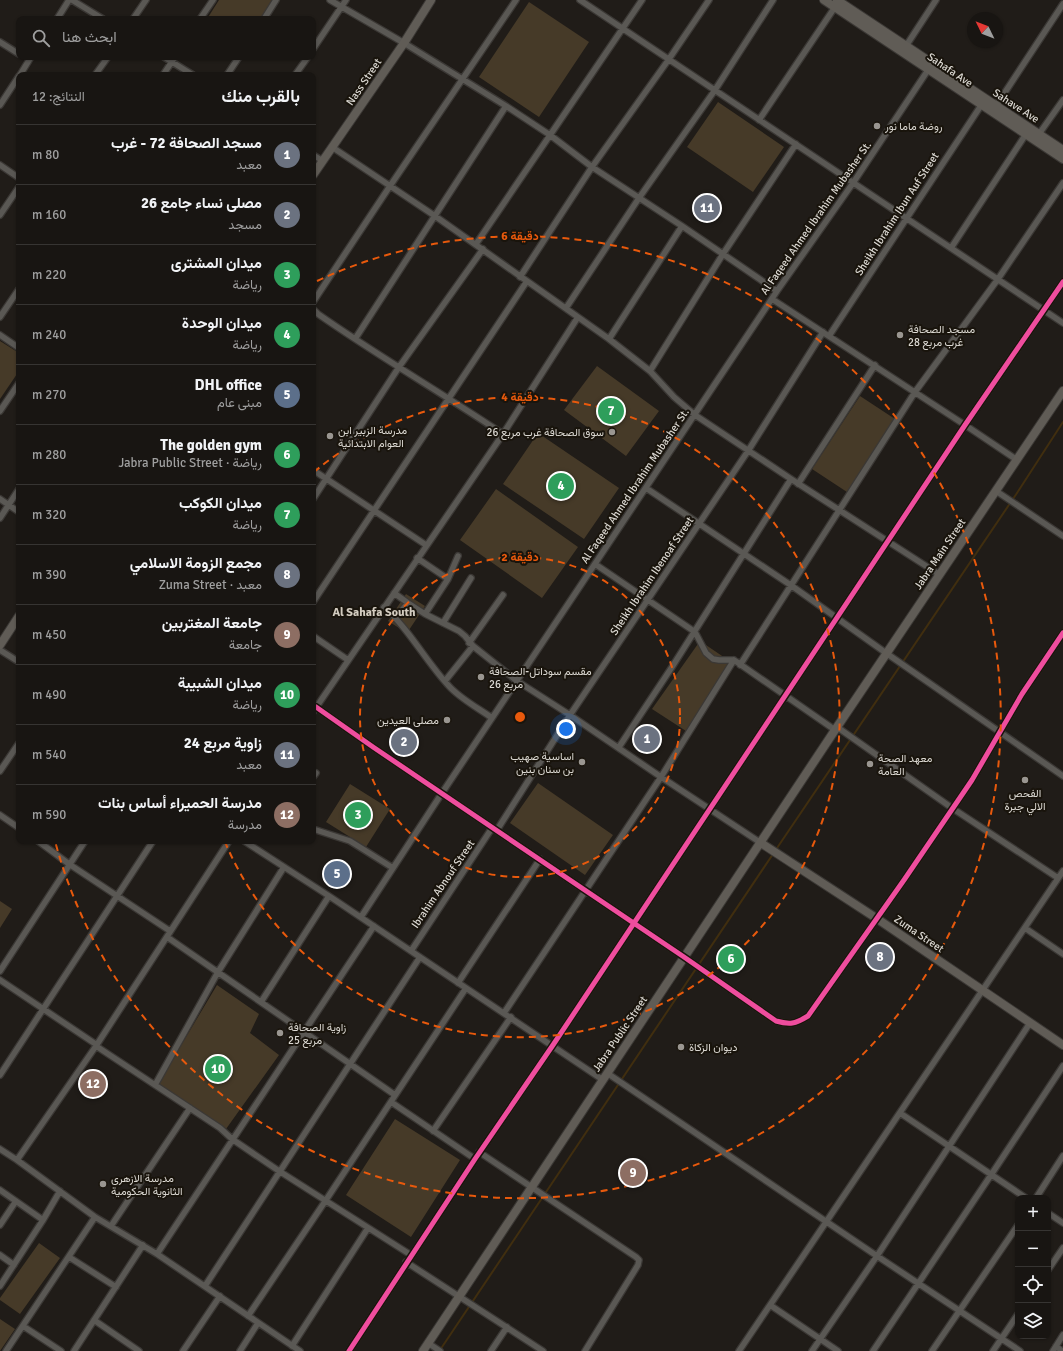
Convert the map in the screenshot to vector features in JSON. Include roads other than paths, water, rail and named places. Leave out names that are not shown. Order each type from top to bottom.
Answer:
[{"type":"main road","name":"Nass Street","points":[[316,171],[404,43],[431,0]]},
{"type":"main road","name":"Sahafa Ave","points":[[824,0],[836,4],[931,66],[982,104],[1063,159]]},
{"type":"main road","name":"Sahave Ave","points":[[836,4],[906,46],[931,66],[1063,150]]},
{"type":"main road","name":"Jabra Main Street","points":[[836,728],[1063,391]]},
{"type":"main road","points":[[0,645],[16,621]]},
{"type":"main road","name":"Jabra Public Street","points":[[423,1351],[836,728]]},
{"type":"main road","name":"Zuma Street","points":[[761,843],[876,918],[1063,1045]]},
{"type":"street","points":[[59,16],[71,0],[98,16]]},
{"type":"street","points":[[135,16],[146,0]]},
{"type":"street","points":[[202,16],[213,0]]},
{"type":"street","points":[[266,16],[276,0]]},
{"type":"street","points":[[330,0],[404,43],[506,106],[550,135],[592,167],[777,291]]},
{"type":"street","points":[[316,44],[346,0]]},
{"type":"street","points":[[316,297],[516,0]]},
{"type":"street","points":[[582,0],[1063,323]]},
{"type":"street","points":[[476,244],[624,29],[642,0]]},
{"type":"street","points":[[520,277],[592,167],[709,0]]},
{"type":"street","points":[[566,308],[639,198],[715,90],[773,0]]},
{"type":"street","points":[[906,46],[936,0]]},
{"type":"street","points":[[759,120],[836,4]]},
{"type":"street","points":[[996,106],[1063,4]]},
{"type":"street","points":[[0,42],[16,52]]},
{"type":"street","points":[[22,72],[29,60]]},
{"type":"street","points":[[97,72],[106,60]]},
{"type":"street","points":[[165,72],[174,60],[188,72]]},
{"type":"street","points":[[229,72],[237,60]]},
{"type":"street","points":[[297,72],[306,60]]},
{"type":"street","name":"Al Faqeed Ahmed Ibrahim Mubasher St.","points":[[361,917],[516,681],[777,291],[854,183],[931,66]]},
{"type":"street","points":[[0,105],[16,81]]},
{"type":"street","points":[[1039,134],[1063,100]]},
{"type":"street","name":"Sheikh Ibrahim Ibun Auf Street","points":[[829,336],[982,104]]},
{"type":"street","points":[[354,339],[506,106]]},
{"type":"street","points":[[951,248],[1026,134]]},
{"type":"street","points":[[650,371],[723,254],[796,144]]},
{"type":"street","points":[[332,147],[476,244],[520,277],[610,339],[650,371],[674,397],[695,415],[791,480],[940,575]]},
{"type":"street","points":[[316,157],[323,161]]},
{"type":"street","points":[[0,165],[16,176]]},
{"type":"street","points":[[740,665],[915,392],[998,280],[1063,183]]},
{"type":"street","points":[[0,215],[16,191]]},
{"type":"street","points":[[610,339],[682,226]]},
{"type":"street","points":[[316,495],[399,367],[482,249]]},
{"type":"street","points":[[316,597],[527,281]]},
{"type":"street","points":[[349,1351],[474,1159],[553,1045],[965,425],[1063,282]]},
{"type":"street","points":[[0,317],[16,293]]},
{"type":"street","points":[[772,299],[1016,460]]},
{"type":"street","points":[[316,312],[354,339],[450,398],[503,434]]},
{"type":"street","points":[[316,708],[417,558],[503,434],[578,316]]},
{"type":"street","name":"Sheikh Ibrahim Ibenoaf Street","points":[[495,829],[748,451],[823,332]]},
{"type":"street","points":[[0,335],[16,346]]},
{"type":"street","points":[[798,484],[875,366]]},
{"type":"street","points":[[0,411],[16,387]]},
{"type":"street","points":[[316,472],[426,545]]},
{"type":"street","points":[[619,747],[791,480]]},
{"type":"street","points":[[646,488],[792,586],[886,654],[1063,776]]},
{"type":"street","points":[[996,491],[1063,536]]},
{"type":"street","points":[[0,518],[16,494]]},
{"type":"street","points":[[0,499],[16,510]]},
{"type":"street","points":[[425,614],[448,580],[458,556]]},
{"type":"street","points":[[417,558],[448,580]]},
{"type":"street","points":[[595,564],[694,632],[706,653],[713,659],[734,660],[785,696],[836,728],[952,808],[1058,878]]},
{"type":"street","points":[[443,623],[471,578]]},
{"type":"street","points":[[394,593],[425,614],[459,631],[471,644],[516,681],[619,747],[661,777],[761,843]]},
{"type":"street","points":[[445,682],[504,595]]},
{"type":"street","points":[[396,617],[408,603]]},
{"type":"street","points":[[384,607],[396,617],[445,682],[453,690],[492,718]]},
{"type":"street","points":[[316,711],[540,859],[776,1021],[786,1024],[798,1023],[808,1016],[904,880],[972,780],[999,732],[1063,633]]},
{"type":"street","points":[[316,638],[348,660]]},
{"type":"street","points":[[0,650],[16,660]]},
{"type":"street","points":[[504,1013],[661,777],[734,660]]},
{"type":"street","points":[[0,771],[16,747]]},
{"type":"street","points":[[0,815],[16,826]]},
{"type":"street","points":[[316,829],[350,841],[393,868]]},
{"type":"street","name":"Ibrahim Abnouf Street","points":[[411,951],[495,829]]},
{"type":"street","points":[[42,844],[69,864],[170,931]]},
{"type":"street","points":[[0,971],[83,844]]},
{"type":"street","points":[[0,1075],[151,844]]},
{"type":"street","points":[[17,1160],[96,1045],[227,844]]},
{"type":"street","points":[[249,844],[553,1045],[605,1076],[1020,1351]]},
{"type":"street","points":[[458,983],[540,859]]},
{"type":"street","points":[[154,1085],[218,972],[284,867]]},
{"type":"street","points":[[739,1351],[1063,871]]},
{"type":"street","points":[[261,1002],[329,896]]},
{"type":"street","points":[[157,1254],[374,926]]},
{"type":"street","points":[[1025,928],[1063,954]]},
{"type":"street","points":[[166,937],[396,1095]]},
{"type":"street","points":[[204,1286],[420,957]]},
{"type":"street","points":[[0,980],[220,1128],[232,1139],[279,1171],[411,1255]]},
{"type":"street","points":[[248,1316],[466,988]]},
{"type":"street","points":[[433,1131],[510,1017]]},
{"type":"street","points":[[812,1351],[950,1147],[1030,1023]]},
{"type":"street","points":[[873,1351],[1063,1066]]},
{"type":"street","points":[[390,1102],[474,1159]]},
{"type":"street","points":[[112,1226],[190,1108]]},
{"type":"street","points":[[900,1113],[1021,1195]]},
{"type":"street","points":[[0,1149],[95,1217],[157,1254],[300,1351]]},
{"type":"street","points":[[479,1152],[639,1260],[638,1265],[585,1351]]},
{"type":"street","points":[[1038,1195],[1063,1156]]},
{"type":"street","points":[[0,1190],[43,1220]]},
{"type":"street","points":[[0,1286],[60,1191]]},
{"type":"street","points":[[0,1225],[16,1201]]},
{"type":"street","points":[[1051,1215],[1063,1223]]},
{"type":"street","points":[[6,1351],[95,1217]]},
{"type":"street","points":[[292,1346],[368,1228]]},
{"type":"street","points":[[932,1351],[1015,1229]]},
{"type":"street","points":[[74,1351],[143,1245]]},
{"type":"street","points":[[1050,1267],[1063,1248]]},
{"type":"street","points":[[0,1255],[14,1265]]},
{"type":"street","points":[[69,1257],[116,1287]]},
{"type":"street","points":[[406,1262],[543,1351]]},
{"type":"street","points":[[183,1351],[220,1296]]},
{"type":"street","points":[[770,1305],[838,1351]]},
{"type":"street","points":[[993,1351],[1015,1318]]},
{"type":"street","points":[[94,1320],[139,1351]]},
{"type":"street","points":[[240,1351],[258,1323]]},
{"type":"street","points":[[23,1326],[61,1351]]},
{"type":"street","points":[[492,1351],[507,1327]]},
{"type":"street","points":[[1062,1351],[1054,1349],[1063,1335]]},
{"type":"street","points":[[428,1343],[440,1351]]},
{"type":"waterway","points":[[775,851],[1017,493],[1063,422]]},
{"type":"waterway","points":[[440,1350],[773,854]]},
{"type":"place","name":"روضة ماما نور","points":[[877,126]]},
{"type":"place","name":"زاوية مربع 24","points":[[707,208]]},
{"type":"place","name":"مسجد الصحافة غرب مربع 28","points":[[900,335]]},
{"type":"place","name":"ميدان الكوكب","points":[[611,411]]},
{"type":"place","name":"سوق الصحافة غرب مربع 26","points":[[612,432]]},
{"type":"place","name":"مدرسة الزبير ابن العوام الابتدائية","points":[[330,436]]},
{"type":"place","name":"ميدان الوحدة","points":[[561,486]]},
{"type":"place","name":"مقسم سوداتل-الصحافة مربع 26","points":[[481,677]]},
{"type":"place","name":"مصلى العيدين","points":[[447,720]]},
{"type":"place","name":"مسجد الصحافة 72 - غرب","points":[[647,739]]},
{"type":"place","name":"مصلى نساء جامع 26","points":[[404,742]]},
{"type":"place","name":"اساسية صهيب بن سنان بنين","points":[[582,762]]},
{"type":"place","name":"معهد الصحة العامة","points":[[870,764]]},
{"type":"place","name":"الفحص الالي جبرة","points":[[1025,780]]},
{"type":"place","name":"ميدان المشترى","points":[[358,815]]},
{"type":"place","name":"DHL office","points":[[337,874]]},
{"type":"place","name":"مجمع الزومة الاسلامي","points":[[880,957]]},
{"type":"place","name":"The golden gym","points":[[731,959]]},
{"type":"place","name":"زاوية الصحافة مربع 25","points":[[280,1033]]},
{"type":"place","name":"ديوان الزكاة","points":[[681,1047]]},
{"type":"place","name":"ميدان الشبيبة","points":[[218,1069]]},
{"type":"place","name":"مدرسة الحميراء أساس بنات","points":[[93,1084]]},
{"type":"place","name":"جامعة المغتربين","points":[[633,1173]]},
{"type":"place","name":"مدرسة الازهري الثانوية الحكومية","points":[[103,1184]]},
{"type":"district","name":"Al Sahafa South","points":[[374,612]]}]
